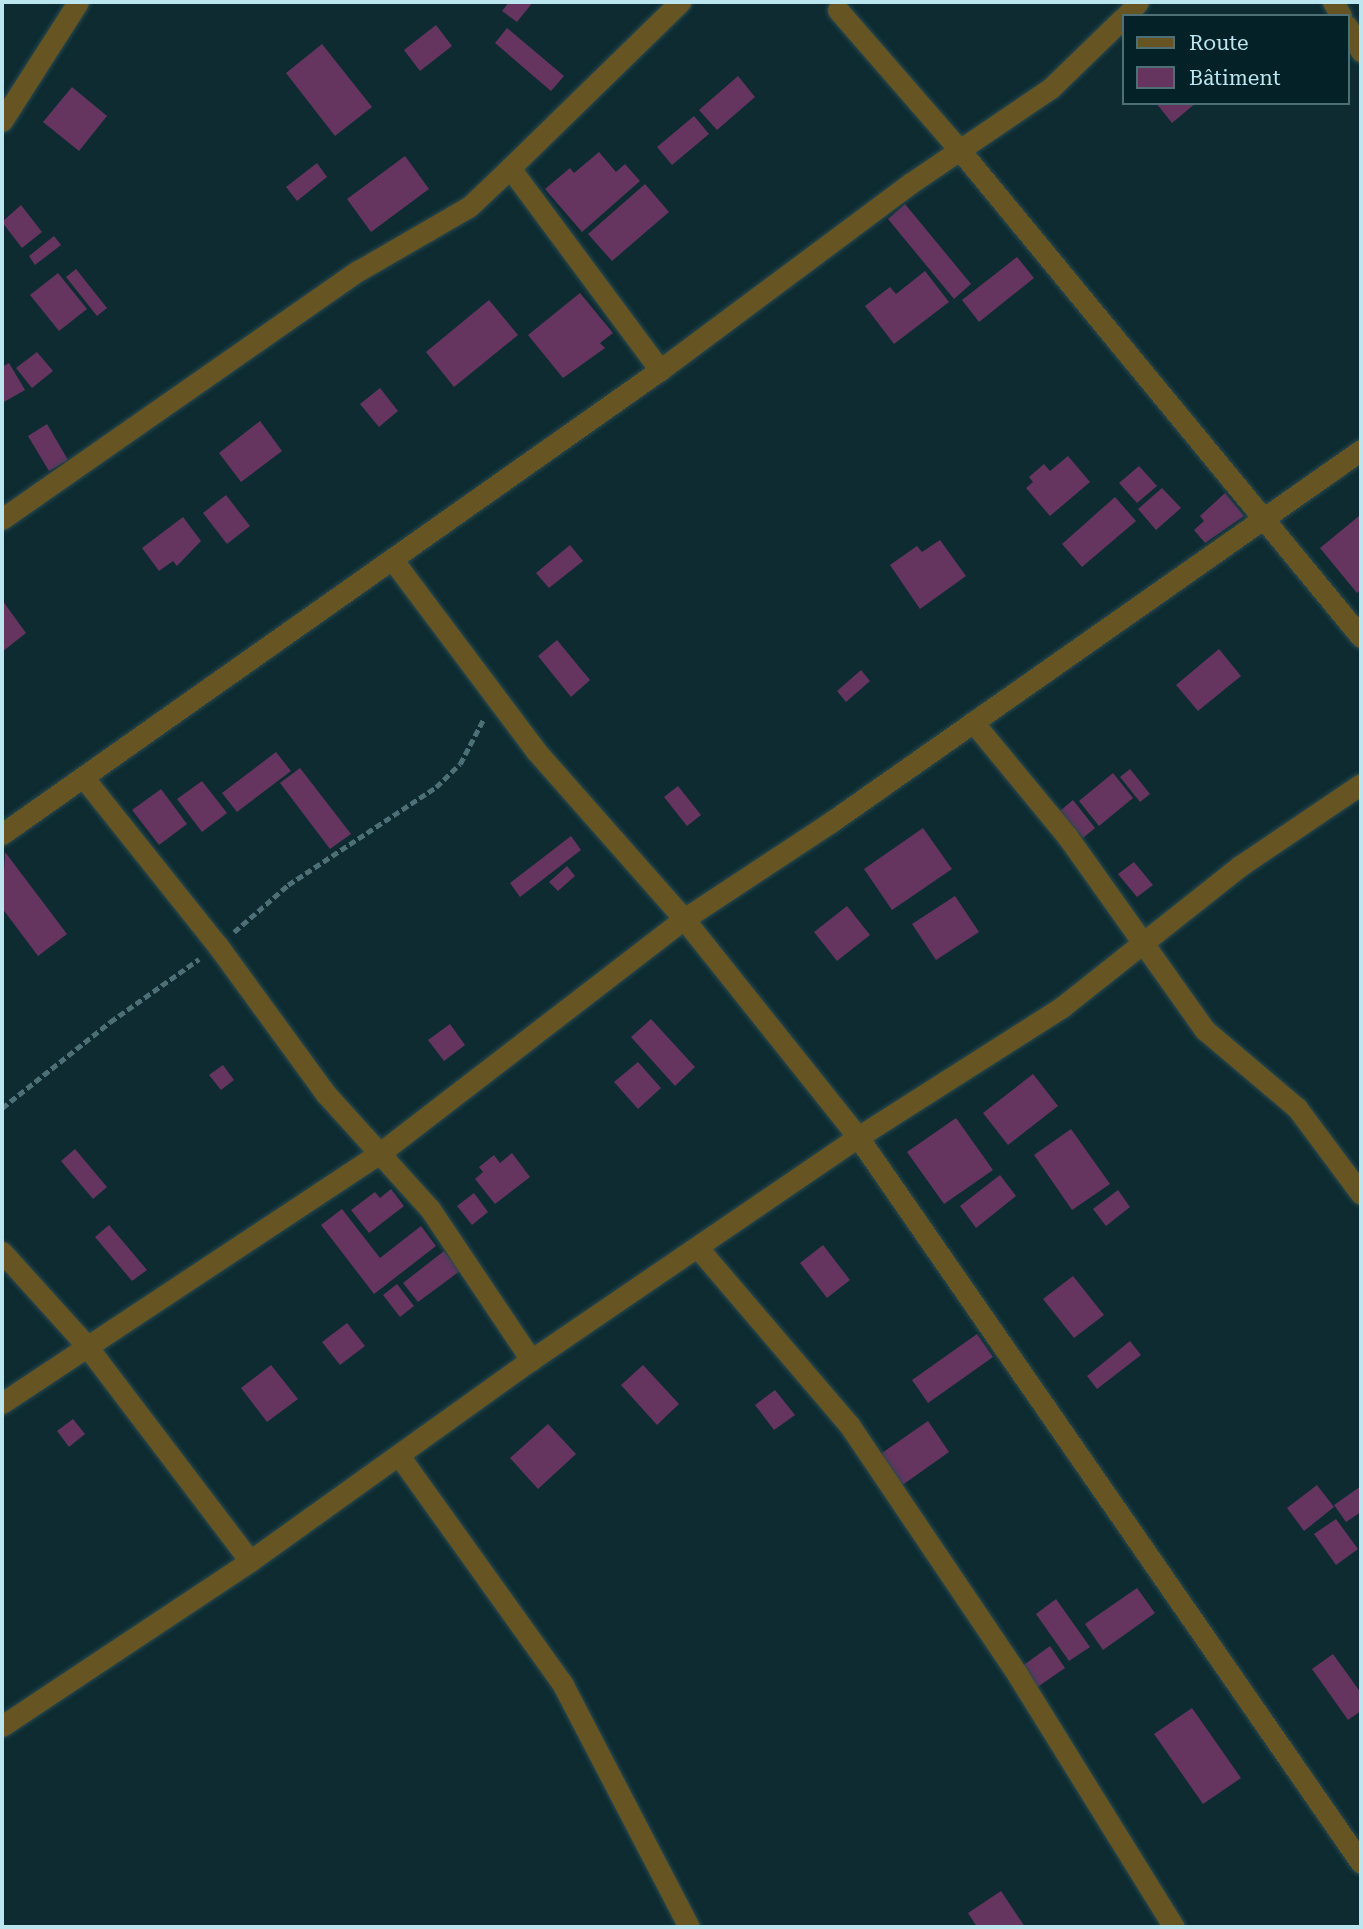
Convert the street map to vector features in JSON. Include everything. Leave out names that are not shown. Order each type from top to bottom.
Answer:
[{"type":"street","points":[[2,121],[78,2]]},
{"type":"street","points":[[2,519],[358,271],[470,206],[681,2]]},
{"type":"street","points":[[838,10],[959,149],[1361,637]]},
{"type":"street","points":[[2,834],[660,370],[959,149],[1051,88],[1122,19]]},
{"type":"street","points":[[1349,30],[1361,51]]},
{"type":"street","points":[[510,168],[660,370]]},
{"type":"street","points":[[2,1403],[86,1345],[174,1292],[380,1153],[684,919],[973,722],[1361,450]]},
{"type":"street","points":[[392,559],[536,751],[684,919],[858,1137],[1361,1863]]},
{"type":"street","points":[[973,722],[1067,836],[1205,1030],[1297,1108],[1361,1194]]},
{"type":"street","points":[[83,777],[218,946],[326,1094],[430,1209],[531,1360]]},
{"type":"street","points":[[2,1726],[250,1561],[400,1457],[531,1360],[858,1137],[1062,1007],[1105,977],[1142,941],[1240,866],[1361,784]]},
{"type":"street","points":[[698,1248],[850,1426],[1017,1674],[1174,1927]]},
{"type":"street","points":[[2,1252],[86,1345],[250,1561]]},
{"type":"street","points":[[400,1457],[563,1685],[689,1927]]},
{"type":"path","points":[[2,1108],[110,1022],[218,946],[288,885],[436,787],[460,764],[496,696]]},
{"type":"building","points":[[509,2],[533,2],[517,22],[502,11]]},
{"type":"building","points":[[436,25],[452,46],[420,71],[404,50]]},
{"type":"building","points":[[507,28],[564,76],[551,91],[495,43]]},
{"type":"building","points":[[322,44],[372,107],[335,136],[286,73]]},
{"type":"building","points":[[738,76],[755,97],[717,130],[699,110]]},
{"type":"building","points":[[72,87],[107,116],[79,151],[43,122]]},
{"type":"building","points":[[1158,105],[1194,105],[1172,123]]},
{"type":"building","points":[[694,116],[709,134],[672,165],[657,147]]},
{"type":"building","points":[[599,152],[616,172],[625,164],[640,181],[582,232],[545,189],[570,168],[574,173]]},
{"type":"building","points":[[405,156],[429,189],[371,232],[347,199]]},
{"type":"building","points":[[317,163],[327,177],[297,201],[286,187]]},
{"type":"building","points":[[645,184],[669,212],[612,261],[588,234]]},
{"type":"building","points":[[905,204],[971,284],[954,299],[888,219]]},
{"type":"building","points":[[21,205],[42,232],[22,248],[2,222]]},
{"type":"building","points":[[54,236],[61,245],[35,265],[29,256]]},
{"type":"building","points":[[1017,257],[1034,278],[979,322],[962,300]]},
{"type":"building","points":[[76,269],[107,308],[97,316],[66,277]]},
{"type":"building","points":[[925,271],[949,302],[894,344],[865,306],[890,287],[896,294]]},
{"type":"building","points":[[58,273],[87,309],[59,331],[30,295]]},
{"type":"building","points":[[580,293],[613,333],[600,343],[605,348],[563,378],[528,335]]},
{"type":"building","points":[[489,300],[518,335],[454,387],[426,352]]},
{"type":"building","points":[[37,352],[53,371],[32,388],[16,368]]},
{"type":"building","points":[[9,363],[25,390],[2,403],[2,367]]},
{"type":"building","points":[[380,388],[398,411],[379,427],[360,404]]},
{"type":"building","points":[[260,421],[282,451],[241,482],[219,453]]},
{"type":"building","points":[[47,424],[68,460],[49,471],[28,436]]},
{"type":"building","points":[[1068,456],[1090,482],[1050,516],[1026,488],[1033,482],[1029,477],[1044,464],[1050,471]]},
{"type":"building","points":[[1139,466],[1157,486],[1137,503],[1119,483]]},
{"type":"building","points":[[1162,488],[1181,508],[1156,530],[1138,509]]},
{"type":"building","points":[[1225,493],[1244,516],[1205,543],[1194,530],[1204,521],[1200,516]]},
{"type":"building","points":[[226,495],[250,526],[227,544],[203,513]]},
{"type":"building","points":[[1115,497],[1136,521],[1082,567],[1062,544]]},
{"type":"building","points":[[1359,516],[1361,589],[1357,593],[1320,548]]},
{"type":"building","points":[[183,517],[201,541],[177,566],[173,561],[159,571],[142,548]]},
{"type":"building","points":[[940,540],[966,576],[920,609],[890,565],[917,546],[922,552]]},
{"type":"building","points":[[570,545],[583,561],[549,588],[536,573]]},
{"type":"building","points":[[2,600],[26,633],[2,652]]},
{"type":"building","points":[[557,640],[590,680],[571,697],[538,656]]},
{"type":"building","points":[[1219,649],[1241,676],[1198,711],[1176,685]]},
{"type":"building","points":[[861,670],[870,681],[846,702],[837,691]]},
{"type":"building","points":[[276,752],[291,771],[237,812],[222,793]]},
{"type":"building","points":[[300,768],[351,834],[330,849],[280,783]]},
{"type":"building","points":[[1130,769],[1150,794],[1140,802],[1120,777]]},
{"type":"building","points":[[1113,773],[1133,798],[1099,826],[1079,801]]},
{"type":"building","points":[[202,781],[227,813],[202,832],[177,799]]},
{"type":"building","points":[[678,786],[701,815],[687,826],[664,797]]},
{"type":"building","points":[[161,789],[187,824],[159,845],[132,810]]},
{"type":"building","points":[[1073,800],[1095,828],[1083,838],[1060,811]]},
{"type":"building","points":[[923,828],[952,869],[892,910],[864,869]]},
{"type":"building","points":[[571,836],[581,850],[520,897],[510,883]]},
{"type":"building","points":[[5,852],[67,934],[38,956],[2,908]]},
{"type":"building","points":[[1134,862],[1153,885],[1137,897],[1118,874]]},
{"type":"building","points":[[567,866],[575,876],[558,891],[549,882]]},
{"type":"building","points":[[955,896],[979,932],[936,960],[912,924]]},
{"type":"building","points":[[847,906],[870,935],[837,961],[814,932]]},
{"type":"building","points":[[651,1019],[695,1067],[675,1086],[631,1037]]},
{"type":"building","points":[[450,1024],[465,1045],[444,1061],[428,1040]]},
{"type":"building","points":[[638,1062],[661,1088],[638,1109],[614,1082]]},
{"type":"building","points":[[223,1065],[234,1080],[221,1090],[209,1075]]},
{"type":"building","points":[[1033,1074],[1058,1106],[1008,1145],[983,1113]]},
{"type":"building","points":[[956,1118],[993,1170],[944,1204],[907,1152]]},
{"type":"building","points":[[1071,1129],[1110,1184],[1072,1210],[1034,1155]]},
{"type":"building","points":[[75,1149],[107,1187],[93,1199],[61,1161]]},
{"type":"building","points":[[512,1153],[530,1177],[495,1204],[475,1179],[483,1172],[479,1167],[494,1155],[500,1163]]},
{"type":"building","points":[[1000,1175],[1016,1196],[976,1228],[960,1206]]},
{"type":"building","points":[[391,1189],[404,1206],[369,1233],[351,1210],[375,1192],[380,1198]]},
{"type":"building","points":[[1118,1190],[1130,1207],[1106,1226],[1093,1209]]},
{"type":"building","points":[[474,1193],[488,1212],[472,1225],[457,1206]]},
{"type":"building","points":[[342,1209],[380,1258],[421,1226],[436,1246],[374,1294],[321,1225]]},
{"type":"building","points":[[109,1225],[147,1270],[132,1281],[95,1237]]},
{"type":"building","points":[[823,1245],[850,1280],[827,1298],[800,1263]]},
{"type":"building","points":[[444,1251],[460,1271],[418,1302],[403,1283]]},
{"type":"building","points":[[1073,1276],[1104,1315],[1074,1338],[1043,1299]]},
{"type":"building","points":[[397,1284],[414,1306],[400,1317],[383,1295]]},
{"type":"building","points":[[347,1323],[365,1346],[340,1365],[322,1342]]},
{"type":"building","points":[[977,1334],[993,1357],[928,1403],[912,1380]]},
{"type":"building","points":[[1130,1341],[1141,1355],[1097,1389],[1087,1376]]},
{"type":"building","points":[[271,1365],[298,1399],[267,1422],[241,1388]]},
{"type":"building","points":[[643,1365],[679,1404],[657,1425],[621,1385]]},
{"type":"building","points":[[775,1390],[795,1415],[774,1430],[755,1405]]},
{"type":"building","points":[[73,1419],[85,1434],[69,1447],[57,1431]]},
{"type":"building","points":[[928,1421],[949,1452],[901,1486],[879,1455]]},
{"type":"building","points":[[548,1424],[576,1454],[538,1489],[510,1458]]},
{"type":"building","points":[[1317,1485],[1334,1507],[1304,1531],[1287,1508]]},
{"type":"building","points":[[1361,1486],[1361,1512],[1346,1522],[1334,1505]]},
{"type":"building","points":[[1336,1519],[1358,1549],[1336,1565],[1314,1534]]},
{"type":"building","points":[[1137,1588],[1155,1613],[1103,1650],[1085,1624]]},
{"type":"building","points":[[1056,1599],[1090,1647],[1069,1661],[1036,1614]]},
{"type":"building","points":[[1050,1646],[1065,1668],[1036,1688],[1021,1667]]},
{"type":"building","points":[[1333,1654],[1361,1693],[1361,1711],[1348,1720],[1312,1669]]},
{"type":"building","points":[[1192,1708],[1241,1778],[1203,1804],[1154,1734]]},
{"type":"building","points":[[1001,1891],[1025,1927],[977,1927],[968,1913]]}]
